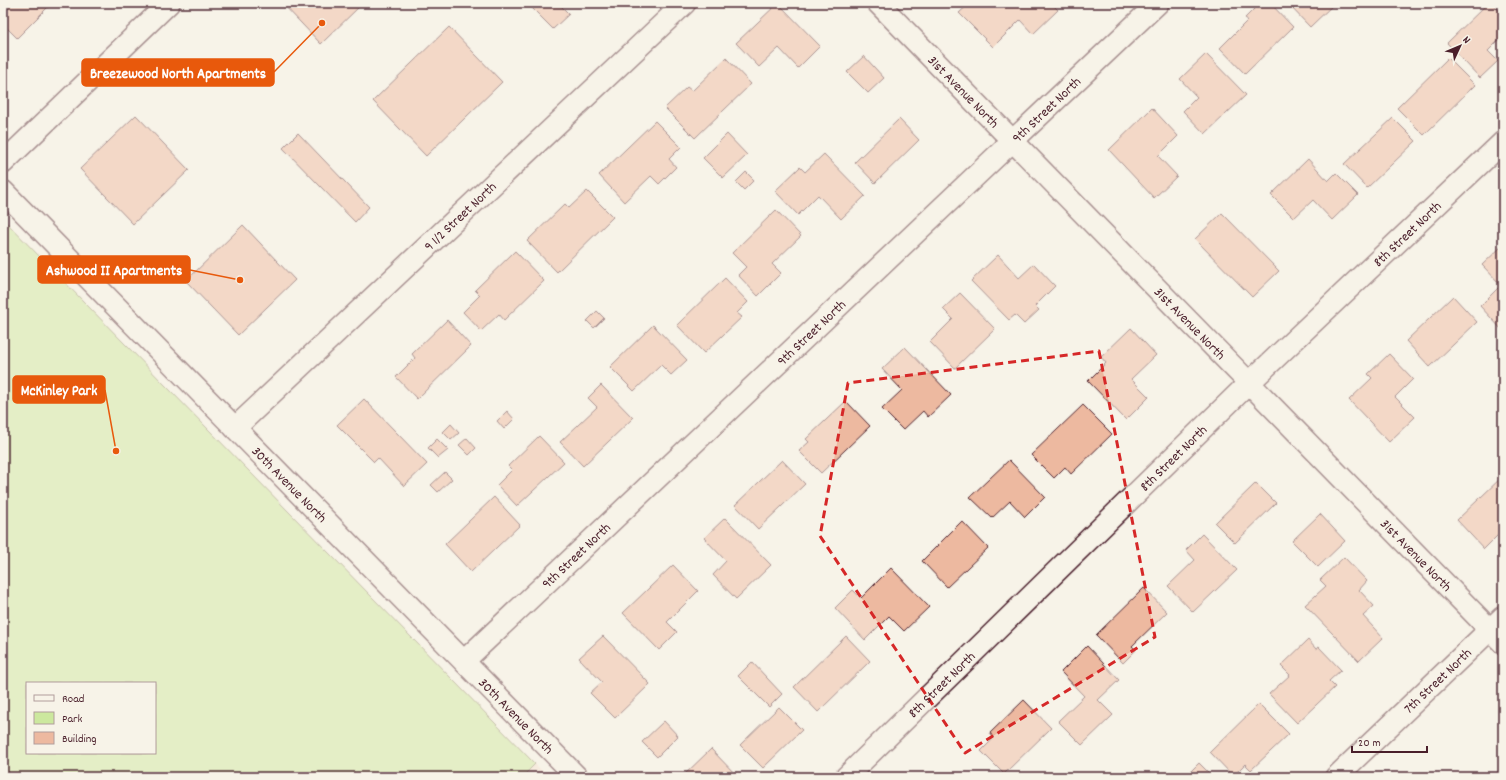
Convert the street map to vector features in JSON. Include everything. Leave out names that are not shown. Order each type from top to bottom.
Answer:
[{"type":"street","points":[[3,163],[169,3]]},
{"type":"street","name":"9 1/2 Street North","points":[[235,428],[685,3]]},
{"type":"street","name":"31st Avenue North","points":[[878,3],[1250,383],[1499,630]]},
{"type":"street","name":"9th Street North","points":[[464,661],[1158,3]]},
{"type":"street","name":"8th Street North","points":[[846,777],[1250,383],[1503,142]]},
{"type":"street","name":"30th Avenue North","points":[[3,191],[577,777]]},
{"type":"street","name":"7th Street North","points":[[1336,777],[1499,630]]},
{"type":"highlighted area","points":[[1099,351],[1155,637],[965,753],[820,536],[848,383]]},
{"type":"shaded area","points":[[535,764],[548,777],[522,777]]},
{"type":"green space","points":[[3,219],[535,764],[522,777],[3,777]]},
{"type":"building","points":[[3,3],[49,3],[50,5],[17,38],[3,24]]},
{"type":"building","points":[[282,3],[363,3],[321,44]]},
{"type":"building","points":[[527,3],[558,3],[569,14],[553,29]]},
{"type":"building","points":[[778,3],[820,46],[798,68],[779,48],[759,67],[736,43]]},
{"type":"building","points":[[970,3],[1051,3],[1058,10],[1033,34],[1020,20],[993,47],[959,13]]},
{"type":"building","points":[[1260,3],[1270,3],[1293,27],[1245,74],[1220,48],[1248,20],[1245,18]]},
{"type":"building","points":[[1287,3],[1335,3],[1310,27]]},
{"type":"building","points":[[1488,3],[1492,3],[1503,15],[1503,36],[1488,51],[1498,61],[1480,78],[1447,43]]},
{"type":"building","points":[[449,27],[502,82],[426,156],[373,101]]},
{"type":"building","points":[[1206,54],[1246,95],[1205,134],[1183,111],[1197,97],[1180,79]]},
{"type":"building","points":[[864,56],[884,78],[868,93],[847,72]]},
{"type":"building","points":[[726,58],[751,84],[695,138],[665,108],[687,87],[692,91]]},
{"type":"building","points":[[1448,58],[1475,85],[1424,135],[1397,108]]},
{"type":"building","points":[[1152,108],[1178,136],[1158,156],[1177,176],[1154,198],[1109,150]]},
{"type":"building","points":[[136,115],[189,170],[133,224],[80,169]]},
{"type":"building","points":[[1393,118],[1416,141],[1367,188],[1344,164]]},
{"type":"building","points":[[899,119],[919,140],[875,183],[855,162]]},
{"type":"building","points":[[655,121],[681,147],[669,159],[676,167],[659,184],[651,176],[624,202],[599,175]]},
{"type":"building","points":[[298,133],[369,207],[355,222],[283,148]]},
{"type":"building","points":[[727,134],[747,155],[723,178],[703,158]]},
{"type":"building","points":[[824,154],[865,196],[841,219],[818,195],[798,215],[775,191],[800,167],[805,172]]},
{"type":"building","points":[[1308,159],[1328,181],[1336,173],[1358,195],[1332,220],[1313,200],[1294,218],[1271,195]]},
{"type":"building","points":[[746,172],[754,180],[744,190],[736,182]]},
{"type":"building","points":[[587,191],[613,217],[557,272],[527,241],[565,204],[569,208]]},
{"type":"building","points":[[776,210],[801,236],[772,264],[781,273],[758,296],[738,275],[746,267],[732,253]]},
{"type":"building","points":[[1222,213],[1279,271],[1252,297],[1195,239]]},
{"type":"building","points":[[243,225],[295,280],[238,335],[186,281]]},
{"type":"building","points":[[1503,245],[1503,331],[1480,306],[1501,285],[1482,265]]},
{"type":"building","points":[[515,251],[544,281],[504,320],[499,314],[481,331],[463,312],[480,295],[475,290]]},
{"type":"building","points":[[998,255],[1019,278],[1034,264],[1055,286],[1035,306],[1039,310],[1024,324],[1015,315],[1009,320],[971,281]]},
{"type":"building","points":[[725,278],[748,302],[737,313],[742,317],[704,353],[677,325]]},
{"type":"building","points":[[960,293],[995,329],[955,368],[930,342],[953,319],[943,309]]},
{"type":"building","points":[[1453,296],[1477,322],[1430,367],[1406,341]]},
{"type":"building","points":[[597,311],[604,318],[594,328],[587,321]]},
{"type":"building","points":[[447,320],[471,346],[417,399],[396,377],[415,358],[412,354]]},
{"type":"building","points":[[653,325],[687,360],[671,375],[661,365],[634,391],[610,367]]},
{"type":"building","points":[[1131,328],[1156,355],[1131,379],[1149,397],[1126,420],[1088,381],[1106,363],[1101,357]]},
{"type":"building","points":[[905,347],[951,395],[928,417],[923,411],[903,430],[882,409],[902,390],[882,369]]},
{"type":"building","points":[[1389,354],[1413,379],[1395,397],[1415,417],[1389,442],[1349,400],[1372,378],[1368,374]]},
{"type":"building","points":[[601,385],[633,418],[583,466],[560,442],[597,407],[588,398]]},
{"type":"building","points":[[364,399],[427,464],[404,486],[378,458],[374,462],[337,425]]},
{"type":"building","points":[[846,401],[870,426],[821,473],[799,451],[809,442],[806,439]]},
{"type":"building","points":[[1083,405],[1112,434],[1071,474],[1065,467],[1054,478],[1031,455]]},
{"type":"building","points":[[507,411],[514,419],[504,429],[497,421]]},
{"type":"building","points":[[451,424],[459,433],[451,440],[443,432]]},
{"type":"building","points":[[539,436],[564,462],[517,506],[497,485],[512,470],[508,466]]},
{"type":"building","points":[[467,438],[476,448],[469,455],[459,445]]},
{"type":"building","points":[[437,439],[448,450],[438,458],[428,448]]},
{"type":"building","points":[[782,460],[805,484],[758,529],[735,505]]},
{"type":"building","points":[[1009,460],[1045,497],[1025,517],[1010,501],[992,518],[970,497]]},
{"type":"building","points":[[445,472],[452,479],[438,492],[431,485]]},
{"type":"building","points":[[1503,476],[1503,530],[1484,549],[1457,520]]},
{"type":"building","points":[[1256,483],[1276,503],[1235,543],[1215,523]]},
{"type":"building","points":[[494,497],[520,525],[471,572],[445,544]]},
{"type":"building","points":[[1320,514],[1345,541],[1318,567],[1292,541]]},
{"type":"building","points":[[725,518],[771,565],[736,599],[713,575],[726,561],[704,538]]},
{"type":"building","points":[[962,521],[988,548],[947,587],[922,561]]},
{"type":"building","points":[[1202,534],[1237,570],[1193,612],[1168,586],[1195,560],[1186,550]]},
{"type":"building","points":[[1344,557],[1367,581],[1359,590],[1374,606],[1363,616],[1383,638],[1359,661],[1305,605],[1326,586],[1320,580]]},
{"type":"building","points":[[673,565],[698,591],[667,622],[677,632],[659,650],[623,613]]},
{"type":"building","points":[[891,568],[929,607],[904,631],[889,616],[865,640],[835,608],[853,590],[861,598]]},
{"type":"building","points":[[1144,588],[1167,612],[1132,646],[1136,650],[1123,663],[1096,635]]},
{"type":"building","points":[[603,636],[650,684],[615,718],[590,693],[602,682],[579,658]]},
{"type":"building","points":[[846,636],[870,661],[818,712],[794,687]]},
{"type":"building","points":[[1308,640],[1316,649],[1319,647],[1341,670],[1329,681],[1335,687],[1297,723],[1269,694],[1290,675],[1281,666]]},
{"type":"building","points":[[1087,646],[1119,680],[1098,700],[1113,715],[1082,745],[1058,721],[1084,696],[1061,672]]},
{"type":"building","points":[[752,662],[782,694],[769,707],[738,676]]},
{"type":"building","points":[[1024,700],[1051,728],[1004,774],[981,751],[994,738],[990,733]]},
{"type":"building","points":[[1259,704],[1289,734],[1251,770],[1245,764],[1233,776],[1210,752]]},
{"type":"building","points":[[779,707],[802,730],[763,768],[740,745]]},
{"type":"building","points":[[664,721],[678,736],[657,757],[642,742]]},
{"type":"building","points":[[711,749],[738,777],[682,777]]},
{"type":"building","points":[[1199,763],[1213,777],[1185,777]]},
{"type":"place","name":"Breezewood North Apartments","points":[[322,23]]},
{"type":"place","name":"Ashwood II Apartments","points":[[240,280]]},
{"type":"place","name":"McKinley Park","points":[[116,451]]}]
